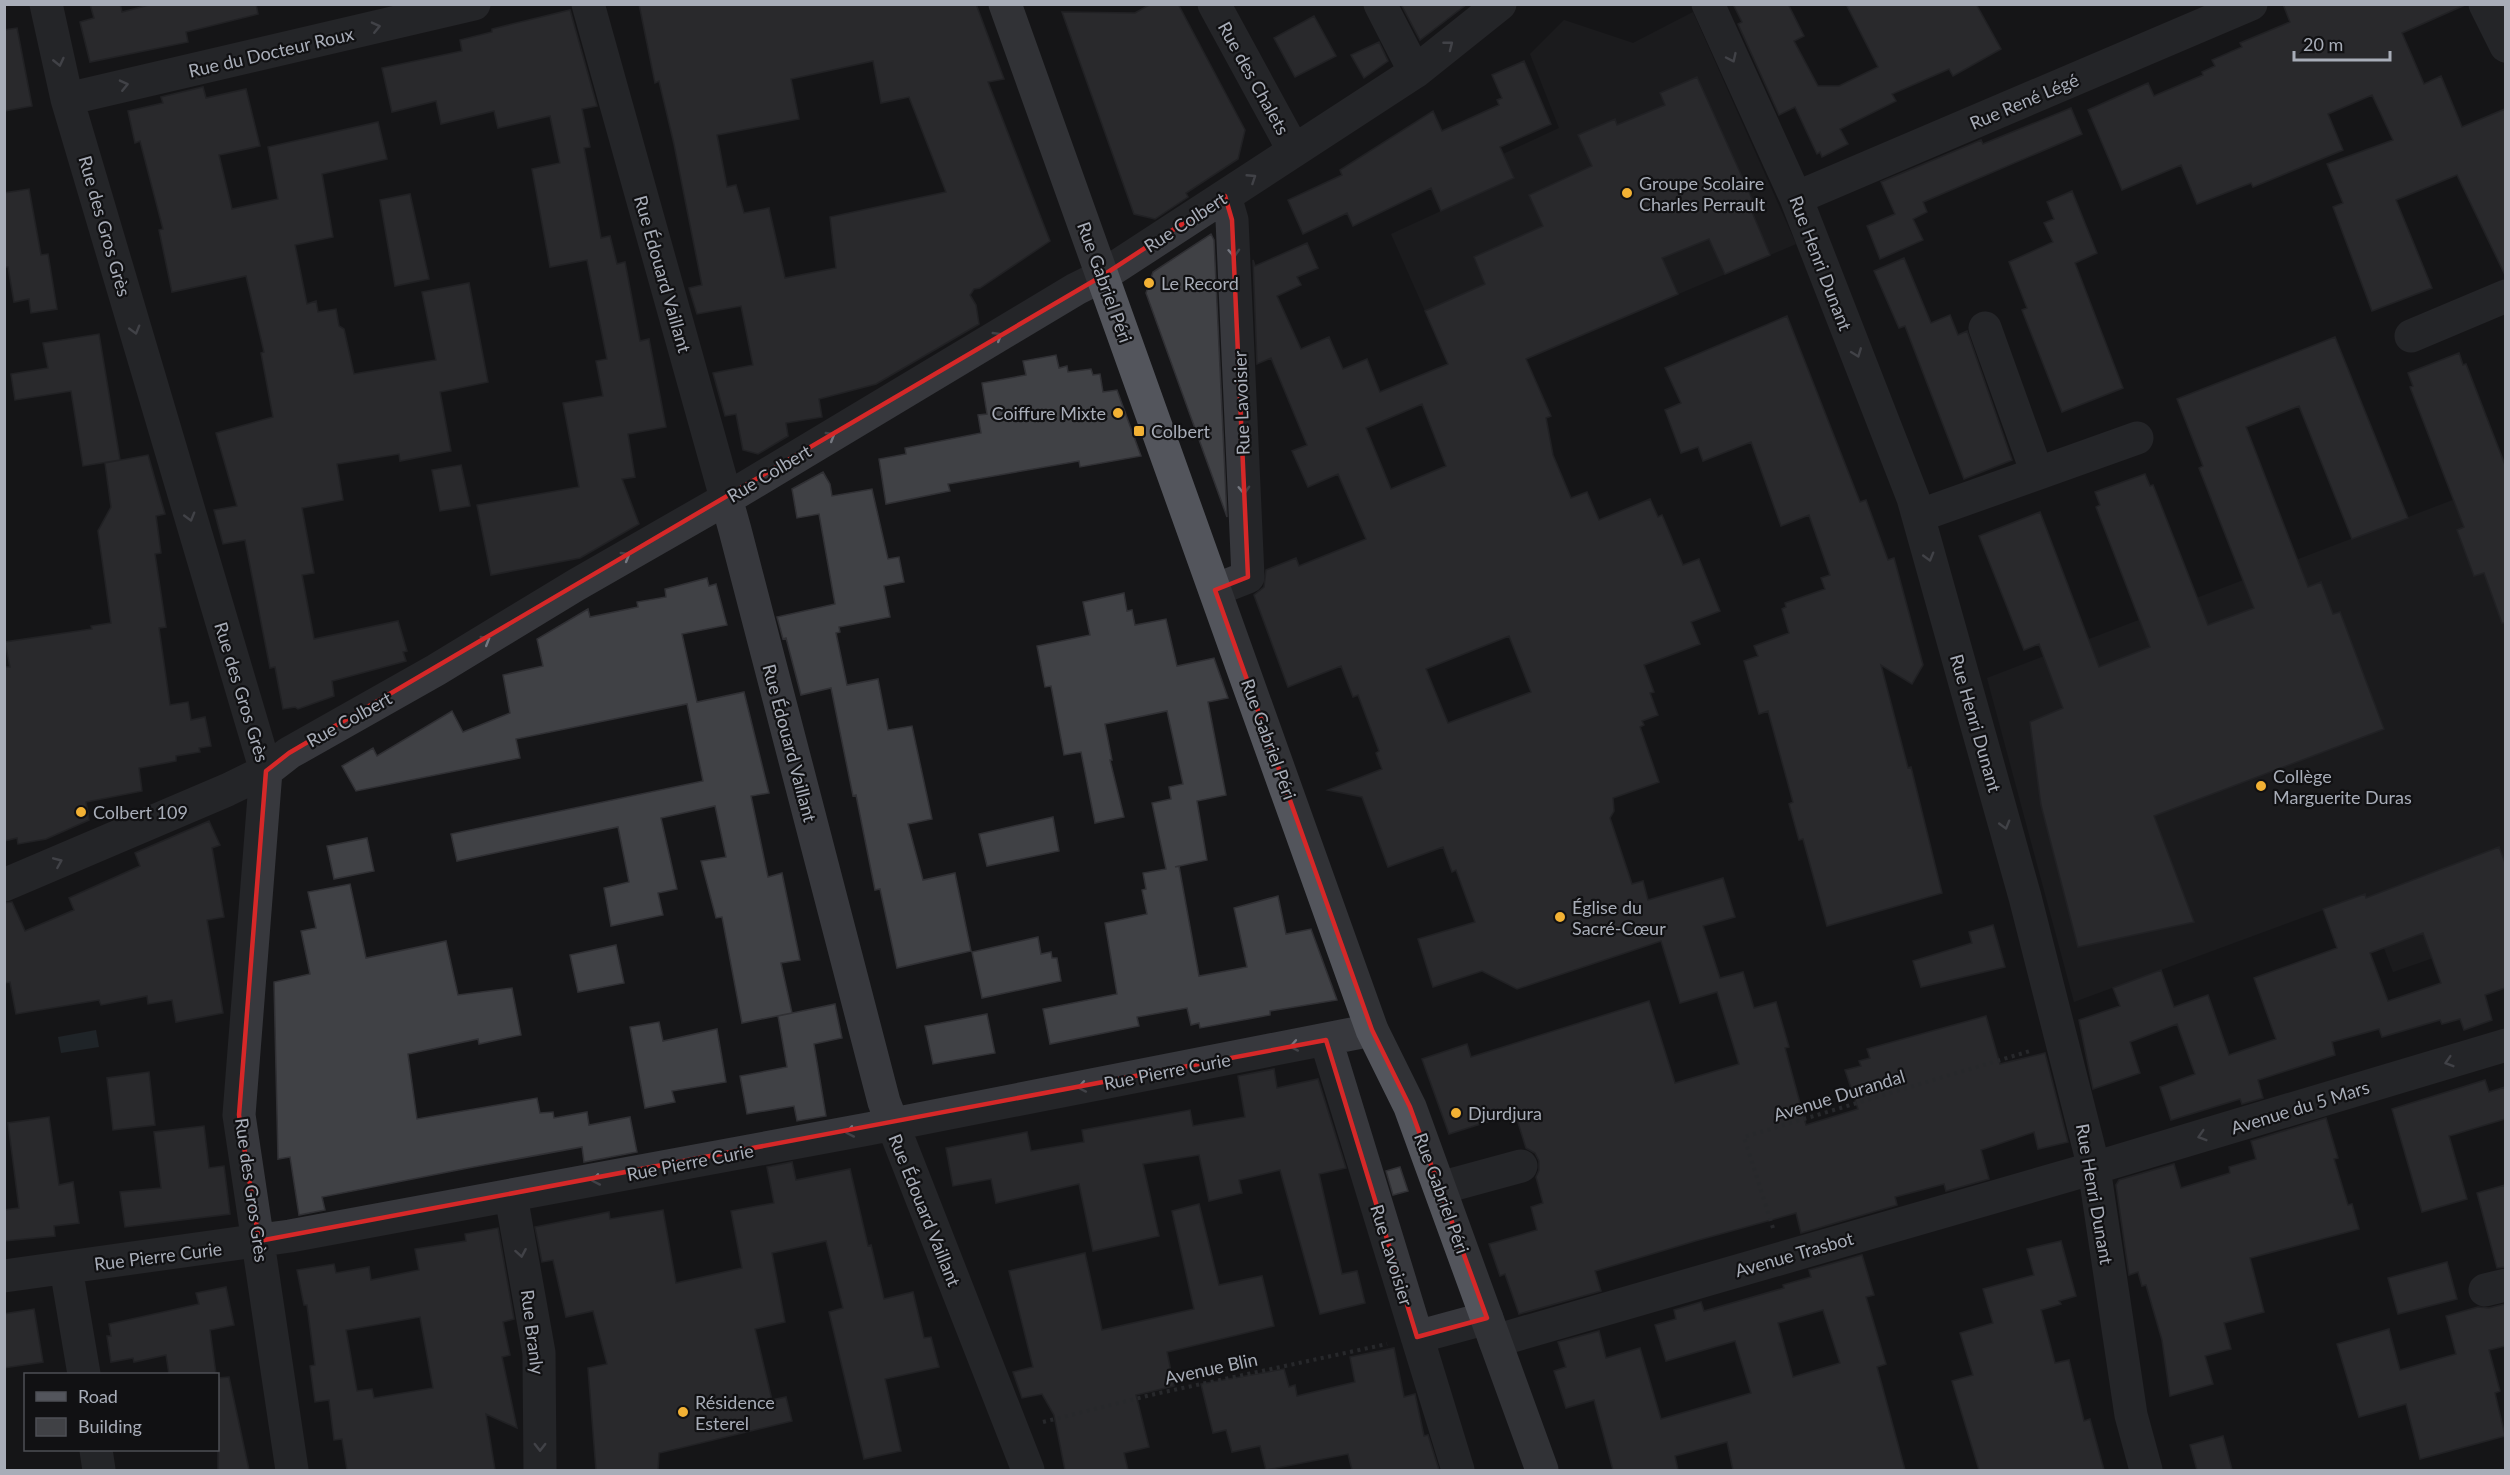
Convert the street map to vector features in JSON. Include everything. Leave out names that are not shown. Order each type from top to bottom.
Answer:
[{"type":"main road","name":"Rue Gabriel Péri","points":[[1005,4],[1372,1030],[1410,1107],[1542,1470]]},
{"type":"street","name":"Rue des Gros Grès","points":[[46,4],[68,99],[266,771],[239,1115],[292,1470]]},
{"type":"street","name":"Rue du Docteur Roux","points":[[68,99],[474,4]]},
{"type":"street","name":"Rue Édouard Vaillant","points":[[588,4],[726,499],[891,1124],[1028,1470]]},
{"type":"street","name":"Rue des Chalets","points":[[1214,4],[1294,151]]},
{"type":"street","points":[[1380,4],[1415,72]]},
{"type":"street","name":"Rue Colbert","points":[[4,885],[266,771],[290,753],[436,670],[1076,289],[1102,276],[1415,72],[1500,4]]},
{"type":"street","name":"Rue Henri Dunant","points":[[1708,4],[1796,198],[1918,516],[2025,897],[2094,1168],[2130,1415],[2146,1470]]},
{"type":"street","name":"Rue René Légé","points":[[1796,198],[2251,4]]},
{"type":"street","points":[[2485,4],[2505,46]]},
{"type":"street","name":"Rue Lavoisier","points":[[1215,590],[1248,577],[1232,220],[1225,196]]},
{"type":"street","points":[[2411,336],[2505,296]]},
{"type":"street","points":[[1985,328],[2037,473]]},
{"type":"street","points":[[1918,516],[2137,438]]},
{"type":"street","name":"Rue Pierre Curie","points":[[4,1276],[259,1241],[511,1196],[1372,1030]]},
{"type":"street","name":"Rue Lavoisier","points":[[1326,1040],[1458,1470]]},
{"type":"street","name":"Avenue du 5 Mars","points":[[2094,1168],[2505,1045]]},
{"type":"street","points":[[1440,1188],[1521,1166]]},
{"type":"street","name":"Avenue Trasbot","points":[[1417,1337],[1491,1329],[1782,1258],[2094,1168]]},
{"type":"street","name":"Rue Branly","points":[[511,1196],[539,1353],[540,1470]]},
{"type":"street","points":[[66,1268],[84,1373]]},
{"type":"street","points":[[96,1451],[99,1470]]},
{"type":"path","name":"Avenue Durandal","points":[[1782,1258],[1744,1137],[2062,1041]]},
{"type":"path","name":"Avenue Blin","points":[[1012,1430],[1155,1394],[1417,1337]]},
{"type":"highlighted area","points":[[1225,196],[1232,220],[1248,577],[1215,590],[1372,1030],[1410,1107],[1487,1318],[1417,1337],[1326,1040],[259,1241],[239,1115],[266,771],[289,753],[1102,276]]},
{"type":"shaded area","name":"Groupe Scolaire Charles Perrault","points":[[1693,12],[1796,244],[1519,362],[1425,311],[1391,234],[1513,178],[1503,154],[1559,128],[1530,54],[1564,20],[1633,43]]},
{"type":"shaded area","name":"Collège Marguerite Duras","points":[[2505,480],[2505,933],[2393,972],[2364,895],[2074,1002],[1987,678]]},
{"type":"shaded area","points":[[96,1030],[99,1047],[61,1053],[58,1037]]},
{"type":"building","points":[[90,4],[120,4],[122,12],[153,4],[256,4],[258,14],[186,32],[188,42],[90,62],[80,22],[94,18]]},
{"type":"building","points":[[639,4],[976,4],[1004,79],[988,82],[1050,241],[980,288],[974,289],[970,295],[976,305],[979,324],[876,384],[819,399],[822,417],[786,423],[788,436],[758,454],[743,450],[736,414],[725,416],[713,373],[753,365],[741,306],[697,314],[689,288],[702,285],[674,144],[659,81],[655,83]],"holes":[[[873,61],[881,103],[909,97],[946,192],[830,217],[836,268],[785,278],[769,208],[744,213],[736,185],[727,187],[717,135],[799,119],[791,79]]]},
{"type":"building","points":[[1151,4],[1178,4],[1245,130],[1238,159],[1186,193],[1188,197],[1155,219],[1134,214],[1062,12],[1135,13]]},
{"type":"building","points":[[1401,4],[1467,4],[1420,40]]},
{"type":"building","points":[[1733,4],[1788,4],[1804,36],[1794,41],[1818,86],[1839,86],[1878,67],[1846,4],[1976,4],[2001,49],[1953,76],[1949,69],[1892,94],[1896,101],[1840,129],[1848,144],[1822,157],[1820,152],[1817,154],[1795,107],[1779,115],[1738,24],[1742,22]]},
{"type":"building","points":[[2283,4],[2467,4],[2402,33],[2424,84],[2441,76],[2462,127],[2505,109],[2505,275],[2457,175],[2396,200],[2432,288],[2372,311],[2333,207],[2343,203],[2327,164],[2393,140],[2372,95],[2328,114],[2343,150],[2253,187],[2251,183],[2197,204],[2181,165],[2122,190],[2088,110],[2148,83],[2154,96],[2203,75],[2202,72],[2215,66],[2212,60],[2242,47],[2240,43],[2290,22]]},
{"type":"building","points":[[570,10],[597,106],[582,109],[590,147],[584,148],[601,238],[610,236],[617,264],[625,262],[640,341],[649,339],[666,427],[628,434],[635,477],[622,479],[639,524],[580,558],[491,575],[477,505],[579,487],[563,403],[603,396],[596,361],[607,359],[587,260],[550,267],[532,169],[560,163],[550,116],[498,128],[494,111],[441,124],[436,101],[392,112],[382,68],[462,51],[460,40],[492,32],[492,29]]},
{"type":"building","points":[[1314,16],[1336,56],[1295,77],[1274,38]]},
{"type":"building","points":[[17,28],[32,106],[4,111],[4,30]]},
{"type":"building","points":[[1379,42],[1388,61],[1364,78],[1351,55]]},
{"type":"building","points":[[1524,61],[1551,124],[1500,147],[1514,178],[1441,211],[1431,188],[1353,226],[1347,213],[1303,234],[1288,200],[1342,175],[1340,170],[1433,111],[1442,131],[1499,105],[1497,100],[1502,98],[1492,75]]},
{"type":"building","points":[[1697,77],[1757,210],[1752,212],[1770,255],[1725,274],[1709,239],[1662,258],[1678,294],[1526,359],[1551,416],[1546,418],[1553,455],[1571,498],[1587,492],[1599,520],[1650,499],[1658,517],[1662,515],[1683,565],[1699,559],[1720,611],[1691,622],[1700,644],[1644,665],[1654,692],[1650,693],[1658,715],[1642,721],[1644,725],[1640,727],[1659,782],[1613,798],[1614,811],[1610,818],[1632,884],[1643,881],[1648,900],[1723,878],[1735,917],[1703,926],[1720,978],[1743,972],[1754,1008],[1776,1002],[1789,1047],[1785,1048],[1806,1125],[1858,1109],[1845,1070],[1861,1066],[1859,1061],[1870,1058],[1867,1049],[1986,1016],[2000,1064],[2045,1053],[2068,1142],[2038,1149],[2034,1132],[1981,1150],[1989,1179],[1946,1191],[1944,1184],[1895,1197],[1897,1205],[1801,1233],[1796,1213],[1695,1241],[1595,1271],[1601,1291],[1519,1314],[1505,1274],[1500,1276],[1489,1244],[1537,1230],[1531,1207],[1543,1203],[1536,1177],[1539,1161],[1535,1153],[1526,1148],[1515,1113],[1449,1134],[1422,1059],[1467,1044],[1471,1057],[1649,1001],[1675,1083],[1739,1064],[1717,992],[1680,1003],[1661,941],[1517,989],[1482,971],[1433,987],[1418,939],[1475,922],[1456,870],[1452,872],[1443,847],[1388,867],[1362,797],[1328,790],[1382,769],[1376,753],[1379,751],[1358,695],[1353,697],[1341,666],[1288,687],[1254,595],[1264,587],[1266,570],[1296,558],[1299,566],[1366,539],[1338,474],[1308,487],[1292,451],[1307,445],[1271,358],[1257,364],[1253,260],[1255,266],[1307,243],[1318,268],[1297,277],[1301,285],[1277,296],[1301,349],[1329,337],[1343,369],[1367,359],[1380,392],[1448,364],[1425,311],[1485,284],[1474,257],[1543,226],[1529,195],[1592,166],[1578,135],[1615,119],[1617,125],[1665,105],[1660,93]],"holes":[[[1422,404],[1446,466],[1391,489],[1366,428]],[[1509,636],[1531,692],[1448,723],[1426,669]]]},
{"type":"building","points":[[203,87],[206,98],[246,89],[260,146],[219,155],[232,209],[278,199],[268,147],[378,122],[387,159],[322,174],[333,237],[295,245],[307,304],[316,301],[318,312],[336,309],[339,326],[344,329],[354,374],[436,360],[422,292],[469,283],[488,382],[440,392],[451,451],[400,461],[399,454],[337,464],[343,500],[302,508],[314,573],[302,575],[314,639],[398,621],[407,651],[403,652],[406,661],[332,681],[334,696],[298,709],[295,707],[283,709],[275,667],[270,668],[245,540],[223,544],[214,510],[237,506],[216,433],[273,417],[261,353],[264,352],[246,276],[172,292],[159,230],[163,229],[140,141],[135,143],[128,111],[163,103],[161,97]]},
{"type":"building","points":[[2071,108],[2082,134],[1923,202],[1927,212],[1913,219],[1923,240],[1880,259],[1867,226],[1895,214],[1881,182],[1981,140],[1983,144]]},
{"type":"building","points":[[29,189],[41,255],[48,254],[57,309],[31,313],[29,299],[14,302],[8,267],[4,267],[4,193]]},
{"type":"building","points":[[2072,191],[2097,253],[2075,263],[2123,388],[2062,412],[2022,310],[2027,308],[2009,262],[2053,242],[2044,223],[2054,219],[2047,202]]},
{"type":"building","points":[[410,194],[429,279],[395,286],[380,200]]},
{"type":"building","points":[[1211,234],[1214,240],[1227,517],[1146,293],[1153,272]]},
{"type":"building","points":[[1904,258],[1931,323],[1950,315],[1958,335],[1967,331],[2012,460],[1964,479],[1905,326],[1899,328],[1874,271]]},
{"type":"building","points":[[1787,316],[1860,502],[1866,500],[1888,560],[1894,558],[1923,665],[1912,684],[1881,665],[1908,768],[1911,767],[1942,893],[1827,926],[1803,839],[1799,840],[1789,804],[1793,802],[1768,711],[1759,714],[1744,661],[1758,656],[1754,646],[1789,633],[1782,609],[1786,607],[1785,603],[1825,589],[1821,578],[1830,575],[1809,515],[1781,526],[1751,442],[1703,461],[1698,447],[1681,453],[1665,410],[1681,403],[1665,368]]},
{"type":"building","points":[[99,334],[120,460],[83,466],[71,391],[15,400],[11,374],[48,368],[43,343]]},
{"type":"building","points":[[2335,337],[2408,518],[2352,539],[2299,406],[2246,427],[2308,587],[2321,582],[2333,614],[2340,612],[2384,729],[2154,816],[2194,922],[2078,947],[2041,805],[2030,722],[2063,708],[2039,644],[2024,650],[1979,536],[2040,512],[2099,667],[2150,647],[2096,507],[2100,505],[2095,492],[2145,474],[2150,486],[2153,485],[2208,625],[2254,608],[2199,468],[2203,466],[2177,399]]},
{"type":"building","points":[[2459,353],[2463,365],[2466,364],[2505,465],[2505,623],[2502,623],[2484,573],[2474,576],[2457,530],[2464,527],[2410,387],[2413,386],[2408,373]]},
{"type":"building","points":[[1056,355],[1059,368],[1067,366],[1068,372],[1091,369],[1093,375],[1100,374],[1103,392],[1117,390],[1141,456],[1080,467],[1079,461],[948,484],[950,491],[886,504],[879,459],[906,454],[905,448],[981,433],[978,415],[987,414],[982,383],[1026,375],[1023,361]]},
{"type":"building","points":[[148,455],[165,514],[156,516],[161,553],[155,554],[166,627],[159,628],[170,705],[188,702],[191,720],[205,717],[211,746],[199,748],[200,752],[176,756],[176,761],[139,768],[142,791],[86,802],[89,820],[46,839],[18,844],[17,838],[4,841],[4,667],[10,667],[5,642],[92,629],[91,626],[111,623],[98,531],[111,507],[105,463]]},
{"type":"building","points":[[461,465],[470,506],[440,511],[432,470]]},
{"type":"building","points":[[823,472],[830,484],[832,496],[872,489],[888,559],[899,557],[904,582],[884,586],[890,617],[839,627],[840,632],[836,633],[847,685],[878,679],[888,730],[912,726],[932,819],[908,824],[923,880],[955,873],[971,951],[897,968],[880,889],[875,890],[831,688],[801,695],[786,638],[783,639],[777,617],[835,604],[819,514],[797,518],[792,489]]},
{"type":"building","points":[[707,578],[709,586],[716,584],[727,625],[682,634],[697,702],[744,692],[769,793],[751,796],[768,877],[782,873],[800,960],[781,963],[792,1013],[742,1023],[722,917],[716,918],[701,861],[726,857],[715,806],[661,818],[677,889],[658,893],[663,915],[611,926],[604,888],[629,882],[618,827],[457,861],[451,834],[703,781],[687,704],[516,739],[520,758],[356,791],[342,766],[373,748],[377,756],[452,711],[463,732],[510,713],[503,675],[543,666],[537,639],[588,609],[590,617],[638,607],[637,602],[666,597],[665,589]]},
{"type":"building","points":[[1124,593],[1127,611],[1132,610],[1135,625],[1166,619],[1177,666],[1214,658],[1228,698],[1208,702],[1226,795],[1197,801],[1207,860],[1179,866],[1199,976],[1247,967],[1234,908],[1278,896],[1286,934],[1311,929],[1337,1000],[1270,1011],[1270,1015],[1200,1028],[1199,1023],[1191,1025],[1187,1008],[1137,1017],[1139,1026],[1050,1044],[1043,1009],[1117,994],[1105,923],[1147,914],[1142,890],[1146,889],[1143,873],[1166,869],[1152,803],[1171,799],[1169,787],[1183,784],[1167,711],[1105,724],[1112,760],[1110,760],[1124,817],[1095,823],[1081,752],[1064,755],[1051,686],[1045,687],[1037,646],[1090,635],[1083,602]]},
{"type":"building","points":[[1053,817],[1059,851],[987,866],[979,834]]},
{"type":"building","points":[[209,821],[220,845],[212,848],[224,917],[207,920],[223,1013],[176,1022],[172,1000],[148,1004],[147,996],[101,1005],[99,1000],[16,1014],[10,982],[4,983],[4,903],[12,902],[25,931],[74,910],[69,898],[140,866],[135,853]]},
{"type":"building","points":[[367,838],[374,871],[334,879],[327,846]]},
{"type":"building","points":[[2499,847],[2505,863],[2505,988],[2485,995],[2492,1020],[2464,1030],[2460,1019],[2442,1024],[2440,1020],[2382,1037],[2379,1029],[2332,1042],[2335,1055],[2258,1080],[2263,1098],[2242,1104],[2240,1099],[2171,1120],[2160,1087],[2195,1074],[2177,1024],[2130,1042],[2140,1073],[2093,1089],[2079,1020],[2120,1006],[2113,988],[2161,970],[2174,1007],[2208,995],[2229,1055],[2276,1039],[2254,978],[2337,948],[2323,909],[2365,894],[2366,898]],"holes":[[[2423,933],[2441,983],[2388,1001],[2370,953]]]},
{"type":"building","points":[[350,884],[366,958],[446,941],[458,995],[512,988],[521,1035],[479,1044],[478,1039],[408,1054],[417,1119],[537,1098],[540,1113],[553,1112],[554,1118],[587,1112],[589,1125],[630,1117],[637,1152],[584,1162],[582,1147],[468,1168],[322,1197],[325,1210],[299,1215],[290,1157],[278,1159],[274,982],[310,974],[301,931],[316,928],[308,892]]},
{"type":"building","points":[[1993,925],[2005,967],[1921,987],[1913,961],[1972,943],[1969,932]]},
{"type":"building","points":[[1038,937],[1041,954],[1051,952],[1052,958],[1057,958],[1061,981],[982,998],[972,952]]},
{"type":"building","points":[[616,945],[624,983],[578,992],[570,955]]},
{"type":"building","points":[[835,1004],[842,1038],[814,1044],[826,1116],[797,1121],[794,1106],[747,1114],[740,1076],[787,1067],[778,1016]]},
{"type":"building","points":[[987,1014],[995,1053],[933,1064],[925,1026]]},
{"type":"building","points":[[659,1022],[663,1041],[717,1029],[726,1082],[672,1091],[675,1102],[645,1108],[630,1027]]},
{"type":"building","points":[[1274,1069],[1277,1088],[1318,1079],[1346,1168],[1319,1174],[1342,1274],[1357,1271],[1365,1303],[1320,1314],[1280,1170],[1239,1180],[1242,1193],[1209,1201],[1199,1155],[1143,1164],[1159,1236],[1093,1251],[1079,1184],[996,1203],[991,1179],[953,1186],[946,1148],[1027,1132],[1031,1151],[1084,1142],[1082,1130],[1190,1110],[1193,1126],[1245,1117],[1238,1076]]},
{"type":"building","points":[[149,1072],[155,1125],[113,1130],[107,1078]]},
{"type":"building","points":[[2485,1080],[2489,1092],[2505,1087],[2505,1119],[2449,1136],[2467,1199],[2422,1212],[2392,1109]]},
{"type":"building","points":[[49,1117],[59,1185],[73,1182],[79,1223],[54,1226],[55,1236],[4,1241],[4,1210],[19,1208],[8,1123]]},
{"type":"building","points":[[2326,1118],[2338,1158],[2334,1159],[2348,1205],[2352,1204],[2359,1229],[2250,1258],[2264,1312],[2224,1323],[2231,1349],[2205,1356],[2213,1384],[2170,1396],[2162,1340],[2146,1285],[2142,1286],[2138,1272],[2129,1275],[2116,1185],[2119,1180],[2174,1164],[2181,1188],[2230,1173],[2229,1167],[2256,1159],[2251,1141]]},
{"type":"building","points":[[204,1126],[209,1168],[224,1166],[230,1214],[125,1227],[120,1192],[161,1188],[154,1132]]},
{"type":"building","points":[[792,1162],[796,1180],[850,1169],[868,1246],[871,1245],[884,1299],[913,1292],[924,1338],[931,1337],[939,1367],[885,1379],[901,1451],[864,1459],[829,1312],[843,1308],[826,1241],[772,1253],[785,1322],[755,1329],[772,1400],[786,1397],[792,1421],[659,1453],[658,1470],[596,1470],[588,1368],[607,1364],[593,1311],[566,1317],[553,1260],[542,1262],[535,1227],[609,1212],[610,1219],[663,1210],[676,1283],[742,1268],[731,1211],[774,1203],[767,1167]]},
{"type":"building","points":[[1400,1167],[1408,1191],[1393,1195],[1386,1171]]},
{"type":"building","points":[[2505,1185],[2505,1267],[2497,1268],[2477,1193]]},
{"type":"building","points":[[1199,1204],[1219,1285],[1262,1276],[1274,1326],[1167,1352],[1174,1386],[1136,1395],[1149,1447],[1124,1453],[1128,1470],[1065,1470],[1054,1415],[1042,1394],[1022,1398],[1013,1372],[1033,1367],[1009,1271],[1085,1253],[1102,1330],[1194,1309],[1172,1211]]},
{"type":"building","points":[[498,1228],[514,1319],[503,1322],[510,1355],[502,1357],[517,1428],[486,1414],[495,1470],[347,1470],[342,1439],[334,1440],[329,1400],[315,1402],[310,1366],[315,1365],[307,1305],[304,1305],[297,1270],[334,1264],[336,1273],[369,1267],[371,1280],[419,1270],[415,1249],[466,1241],[465,1234]],"holes":[[[420,1317],[433,1388],[374,1398],[372,1389],[357,1391],[346,1330]]]},
{"type":"building","points":[[2061,1241],[2076,1296],[2059,1301],[2061,1304],[2041,1310],[2055,1363],[2069,1360],[2084,1421],[2090,1419],[2104,1470],[1979,1470],[1952,1381],[1973,1375],[1960,1333],[1993,1323],[1983,1289],[2034,1275],[2027,1249]]},
{"type":"building","points":[[1862,1255],[1874,1295],[1866,1297],[1886,1364],[1877,1367],[1905,1470],[1733,1470],[1727,1442],[1675,1456],[1678,1470],[1613,1470],[1594,1400],[1566,1408],[1554,1371],[1566,1367],[1558,1342],[1599,1331],[1606,1358],[1640,1348],[1661,1419],[1751,1393],[1735,1341],[1666,1361],[1655,1325],[1676,1319],[1674,1310],[1701,1302],[1704,1311],[1784,1288],[1783,1285],[1811,1277],[1809,1270]],"holes":[[[1823,1310],[1840,1363],[1793,1377],[1778,1323]]]},
{"type":"building","points":[[2447,1262],[2457,1299],[2398,1314],[2388,1278]]},
{"type":"building","points":[[226,1287],[234,1325],[210,1330],[216,1373],[169,1373],[166,1355],[134,1362],[133,1358],[111,1362],[107,1336],[111,1336],[109,1324],[199,1304],[196,1293]]},
{"type":"building","points":[[2505,1304],[2505,1346],[2489,1350],[2500,1391],[2495,1393],[2505,1436],[2420,1459],[2406,1404],[2359,1417],[2337,1344],[2389,1329],[2400,1370],[2456,1354],[2446,1316],[2478,1307],[2489,1308]]},
{"type":"building","points":[[34,1309],[43,1362],[4,1368],[4,1314]]},
{"type":"building","points":[[1394,1348],[1404,1397],[1415,1394],[1424,1436],[1428,1435],[1439,1470],[1352,1470],[1348,1454],[1266,1470],[1260,1446],[1232,1452],[1226,1430],[1213,1433],[1201,1384],[1284,1369],[1289,1387],[1295,1385],[1297,1396],[1355,1382],[1350,1357]]},
{"type":"building","points":[[229,1377],[249,1470],[218,1470],[219,1378]]},
{"type":"building","points":[[2223,1436],[2232,1470],[2197,1470],[2190,1445]]},
{"type":"place","name":"Groupe Scolaire Charles Perrault","points":[[1627,193]]},
{"type":"place","name":"Le Record","points":[[1149,283]]},
{"type":"place","name":"Coiffure Mixte","points":[[1118,413]]},
{"type":"place","name":"Colbert","points":[[1139,431]]},
{"type":"place","name":"Collège Marguerite Duras","points":[[2261,786]]},
{"type":"place","name":"Colbert 109","points":[[81,812]]},
{"type":"place","name":"Église du Sacré-Cœur","points":[[1560,917]]},
{"type":"place","name":"Djurdjura","points":[[1456,1113]]},
{"type":"place","name":"Résidence Esterel","points":[[683,1412]]}]
